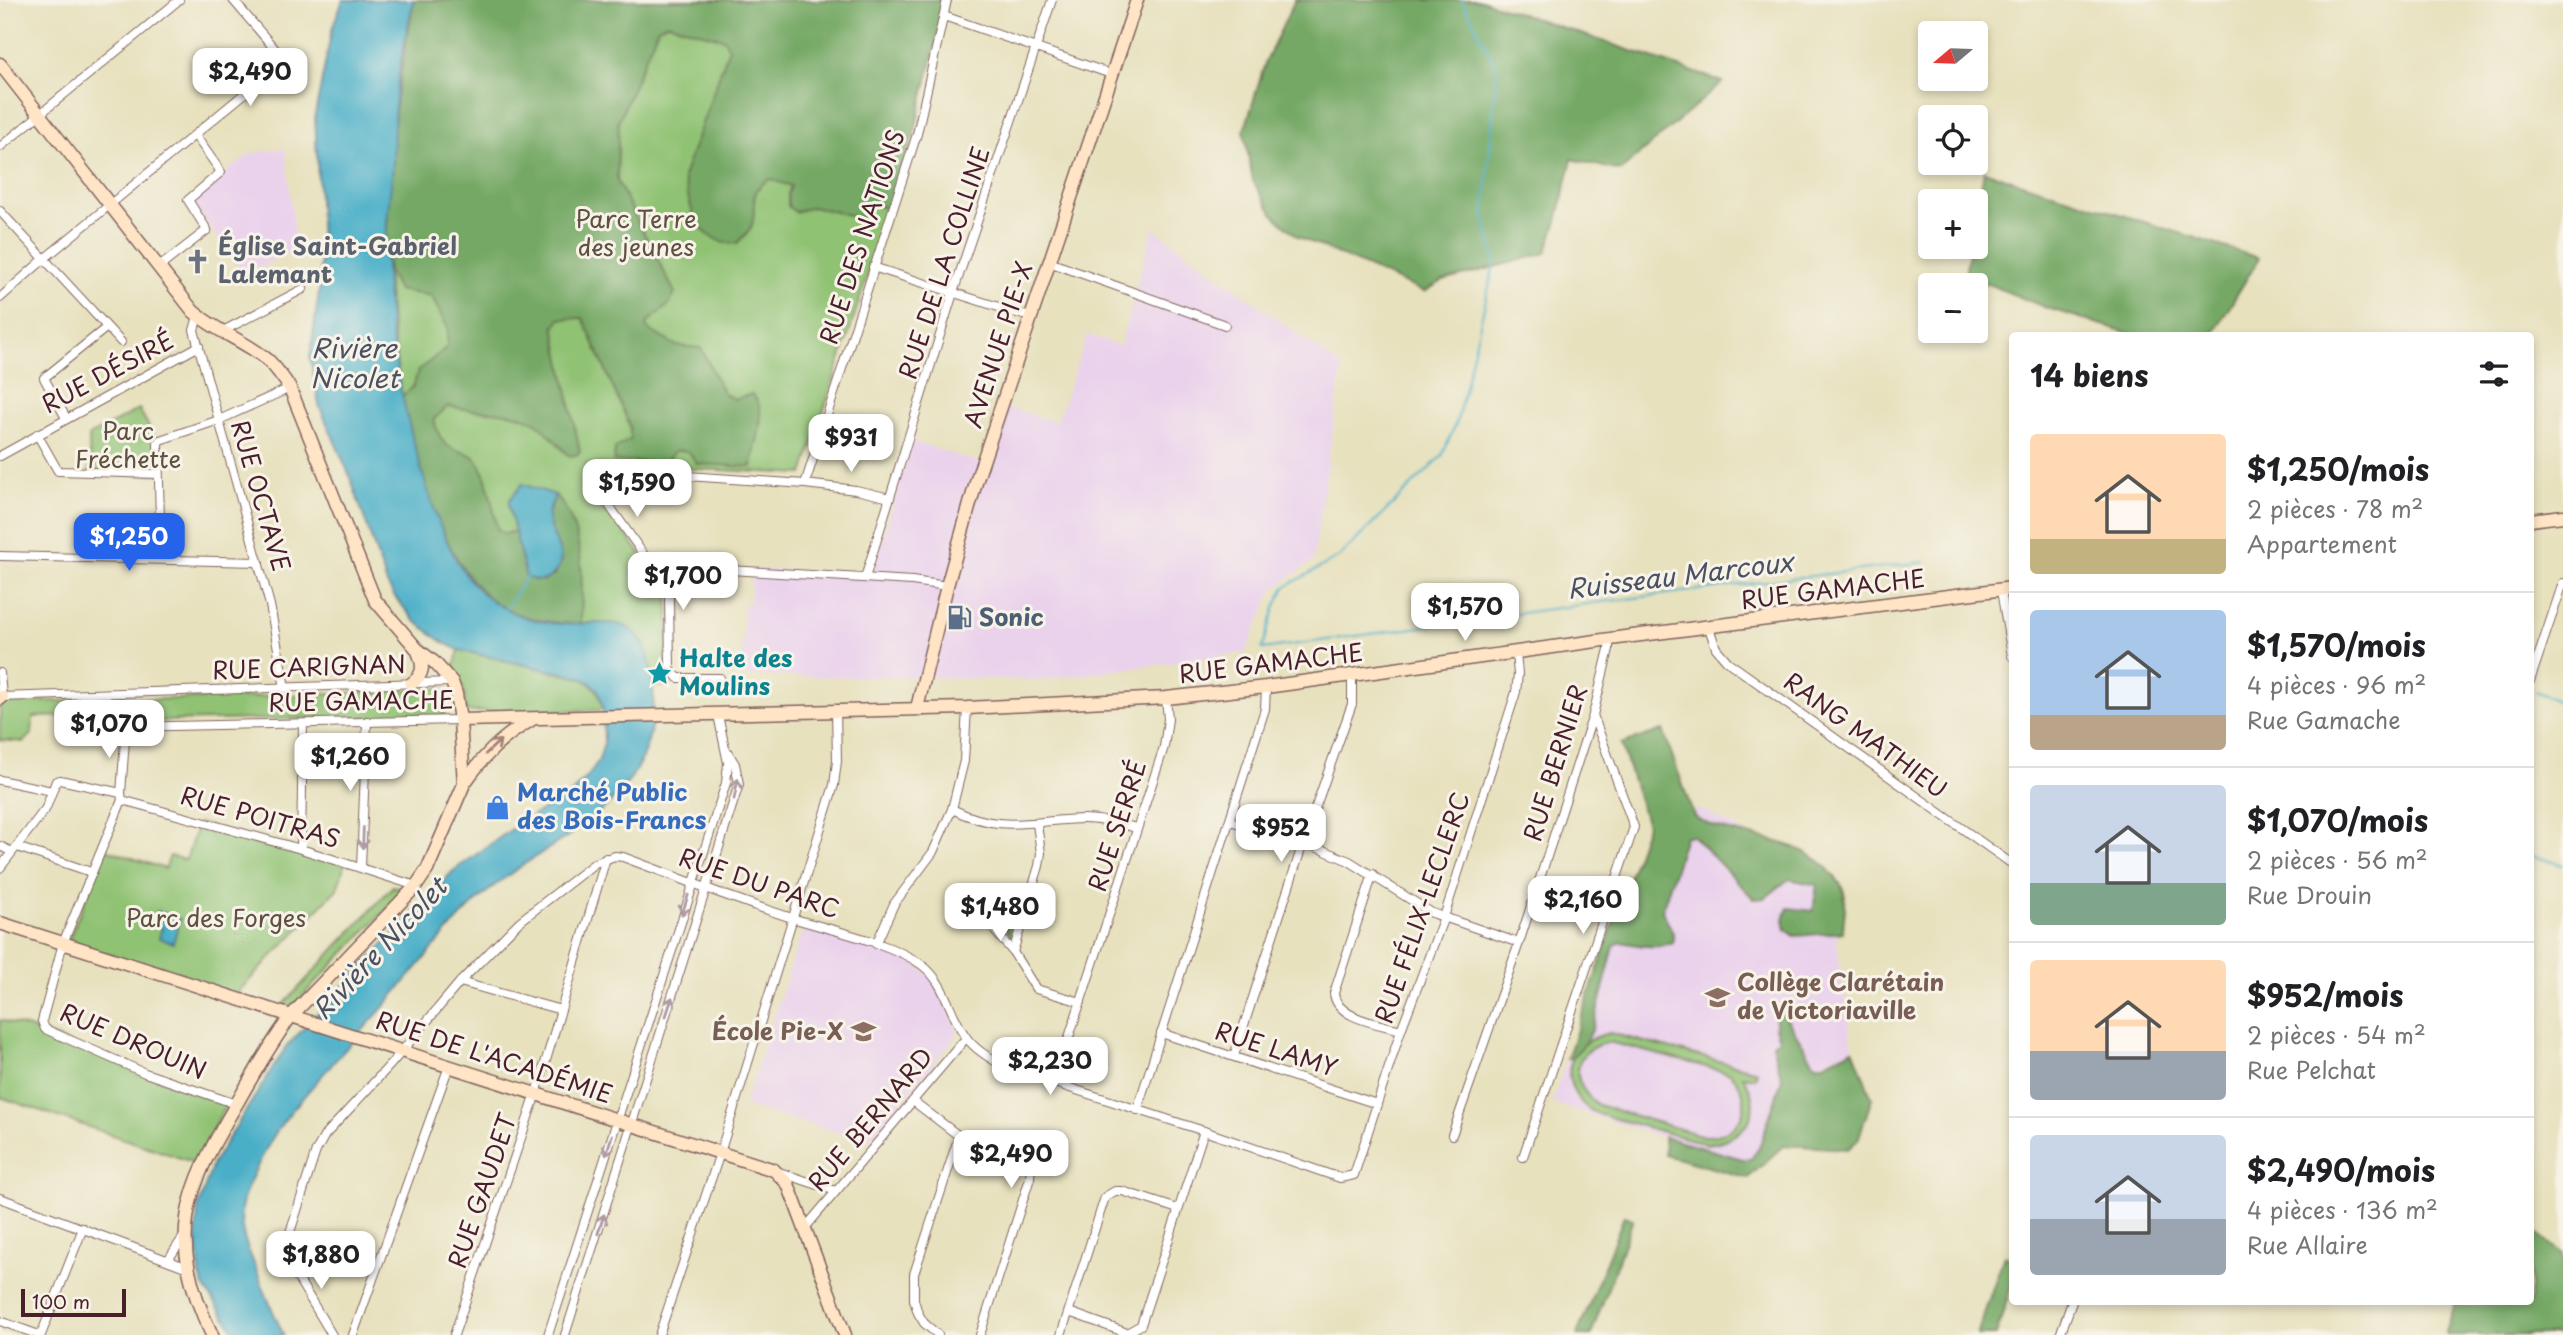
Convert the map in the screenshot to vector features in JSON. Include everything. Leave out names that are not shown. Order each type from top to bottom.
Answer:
[{"type":"street","points":[[0,148],[179,0]]},
{"type":"street","points":[[0,298],[281,61],[280,55],[233,0]]},
{"type":"street","name":"RUE DES NATIONS","points":[[805,484],[917,134],[947,0]]},
{"type":"street","name":"RUE DE LA COLLINE","points":[[865,578],[953,293],[1052,0]]},
{"type":"street","name":"AVENUE PIE-X","points":[[917,708],[977,479],[1137,0]]},
{"type":"street","points":[[944,16],[1111,74]]},
{"type":"street","points":[[0,64],[198,316],[264,357],[290,388],[368,586],[383,610],[417,649],[435,663],[452,682],[460,720],[464,784]]},
{"type":"street","points":[[158,268],[206,232],[206,227],[188,200],[220,174],[219,167],[195,135]]},
{"type":"street","points":[[0,211],[121,342]]},
{"type":"street","points":[[1049,262],[1225,325]]},
{"type":"street","points":[[873,267],[1030,317]]},
{"type":"street","points":[[221,332],[303,289]]},
{"type":"street","name":"RUE OCTAVE","points":[[198,316],[194,330],[259,562],[285,688]]},
{"type":"street","points":[[66,418],[46,383],[45,375],[107,327]]},
{"type":"street","name":"RUE DÉSIRÉ","points":[[0,456],[199,346]]},
{"type":"street","points":[[160,559],[160,440],[219,420],[290,388]]},
{"type":"street","points":[[37,434],[58,471],[158,474]]},
{"type":"street","points":[[720,678],[683,679],[674,675],[670,669],[669,596],[655,568],[599,491],[595,475],[598,470],[805,484],[856,489],[890,498]]},
{"type":"street","points":[[2534,520],[2563,516]]},
{"type":"street","points":[[0,556],[259,562]]},
{"type":"street","points":[[655,568],[680,566],[947,586]]},
{"type":"street","points":[[2534,669],[2563,583]]},
{"type":"street","points":[[2007,589],[2009,616]]},
{"type":"street","name":"RUE GAMACHE","points":[[125,727],[718,715],[836,709],[967,708],[1166,698],[2007,589]]},
{"type":"street","name":"RANG MATHIEU","points":[[1709,628],[1716,648],[1728,662],[2009,862]]},
{"type":"street","name":"RUE BERNIER","points":[[1452,1135],[1519,943],[1593,715],[1609,640]]},
{"type":"street","points":[[411,684],[421,677],[423,668],[417,649]]},
{"type":"street","name":"RUE FÉLIX-LECLERC","points":[[1354,1175],[1401,1030],[1444,917],[1516,692],[1516,653]]},
{"type":"street","points":[[0,673],[1,698]]},
{"type":"street","points":[[1234,1055],[1303,843],[1352,704],[1352,676]]},
{"type":"street","name":"RUE CARIGNAN","points":[[1,698],[452,682]]},
{"type":"street","points":[[1137,1110],[1265,709],[1266,687]]},
{"type":"street","name":"RUE SERRÉ","points":[[1054,1083],[1167,736],[1166,698]]},
{"type":"street","points":[[876,944],[894,904],[933,852],[952,809],[964,761],[967,708]]},
{"type":"street","points":[[659,1335],[720,1153],[836,775],[836,709]]},
{"type":"street","points":[[548,1335],[726,783],[728,763],[718,715]]},
{"type":"street","points":[[1523,1157],[1634,827],[1593,715]]},
{"type":"street","points":[[212,1335],[196,1298],[188,1268],[186,1233],[190,1200],[207,1153],[276,1036],[291,1016],[416,886],[428,870],[464,784],[491,749],[508,733],[531,720]]},
{"type":"street","points":[[362,867],[367,721]]},
{"type":"street","points":[[300,849],[303,724]]},
{"type":"street","name":"RUE DROUIN","points":[[125,727],[122,796],[63,943],[42,1021],[45,1030],[145,1073],[236,1104]]},
{"type":"street","points":[[565,1335],[739,784],[735,764],[723,746]]},
{"type":"street","points":[[0,780],[52,791],[46,808],[0,868]]},
{"type":"street","name":"RUE POITRAS","points":[[52,791],[56,781],[60,780],[122,796],[362,867],[416,886]]},
{"type":"street","points":[[952,809],[984,823],[1037,824],[1099,819],[1137,828]]},
{"type":"street","points":[[1230,821],[1349,860],[1423,908],[1519,943]]},
{"type":"street","points":[[1013,952],[1041,853],[1037,824]]},
{"type":"street","points":[[0,846],[91,872]]},
{"type":"street","name":"RUE DU PARC","points":[[606,858],[622,857],[706,889],[912,958],[940,984],[966,1038],[999,1064],[1204,1130],[1340,1178],[1354,1175]]},
{"type":"street","points":[[332,1335],[286,1260],[285,1248],[320,1142],[460,982],[519,922],[581,872],[606,858]]},
{"type":"street","name":"RUE GAUDET","points":[[454,1335],[536,1094],[606,858]]},
{"type":"street","points":[[1373,874],[1334,993],[1335,1001],[1345,1012],[1401,1030]]},
{"type":"street","points":[[1030,899],[1001,903],[991,910],[994,930],[1013,952],[1035,989],[1081,1002]]},
{"type":"street","name":"RUE DE L'ACADÉMIE","points":[[0,923],[836,1191]]},
{"type":"street","points":[[460,982],[561,1010]]},
{"type":"street","points":[[266,1007],[275,1018],[276,1036]]},
{"type":"street","name":"RUE LAMY","points":[[1161,1032],[1377,1104]]},
{"type":"street","name":"RUE BERNARD","points":[[805,1228],[966,1038]]},
{"type":"street","points":[[353,1335],[449,1066]]},
{"type":"street","points":[[912,1101],[959,1136],[1024,1160],[1031,1166],[1030,1178],[980,1335]]},
{"type":"street","points":[[1069,1312],[1127,1333],[1141,1325],[1204,1130]]},
{"type":"street","points":[[938,1335],[918,1313],[914,1300],[914,1274],[959,1136]]},
{"type":"street","points":[[774,1170],[788,1184],[845,1335]]},
{"type":"street","points":[[1061,1335],[1105,1197],[1115,1191],[1122,1191],[1178,1209]]},
{"type":"street","points":[[0,1198],[188,1268]]},
{"type":"street","points":[[0,1321],[40,1335],[83,1228]]},
{"type":"street","points":[[168,1260],[186,1233]]},
{"type":"street","points":[[575,1250],[591,1255]]},
{"type":"street","points":[[2060,1335],[2071,1305]]},
{"type":"shaded area","points":[[285,148],[296,248],[244,276],[191,200],[250,154]]},
{"type":"shaded area","points":[[1153,228],[1342,367],[1313,561],[1273,590],[1245,653],[1040,680],[741,676],[744,603],[750,603],[752,569],[872,575],[912,441],[989,466],[1008,408],[1057,422],[1087,335],[1120,346]]},
{"type":"shaded area","name":"Collège Clarétain de Victoriaville","points":[[1701,809],[1840,883],[1837,946],[1853,1049],[1782,1079],[1754,1165],[1552,1103],[1647,825]]},
{"type":"shaded area","name":"École Pie-X","points":[[804,926],[907,959],[932,977],[957,1029],[953,1040],[869,1141],[744,1106]]},
{"type":"green space","name":"Parc Terre des jeunes","points":[[414,0],[946,0],[915,130],[803,474],[587,464],[588,483],[657,576],[668,585],[671,685],[654,687],[650,663],[618,624],[551,623],[405,417],[389,302],[386,240]]},
{"type":"green space","name":"Parc Terre des jeunes","points":[[414,0],[946,0],[915,130],[889,209],[868,203],[863,218],[813,207],[795,212],[788,206],[791,186],[770,179],[758,188],[754,199],[752,225],[737,243],[724,243],[708,235],[695,222],[683,177],[729,48],[724,39],[667,23],[658,28],[619,120],[617,181],[675,293],[670,304],[647,323],[647,329],[677,346],[701,348],[724,394],[735,399],[752,394],[760,410],[761,420],[752,467],[697,464],[689,452],[679,450],[663,463],[614,461],[615,448],[631,439],[629,424],[583,318],[560,319],[554,326],[580,452],[576,455],[569,456],[539,425],[514,414],[448,406],[434,419],[444,442],[469,454],[481,466],[498,530],[504,534],[516,531],[526,577],[544,581],[554,575],[561,562],[548,515],[555,495],[565,508],[572,522],[580,556],[581,624],[525,617],[508,610],[486,595],[466,573],[450,546],[424,485],[415,453],[401,397],[413,387],[418,371],[447,347],[448,328],[431,296],[398,290],[388,271],[386,240],[396,98]]},
{"type":"green space","points":[[1295,0],[1481,0],[1723,82],[1620,171],[1572,159],[1546,253],[1443,281],[1424,292],[1297,236],[1273,214],[1253,181],[1244,132],[1265,63]]},
{"type":"green space","points":[[1988,172],[2259,258],[2214,332],[2125,332],[2047,308],[1988,284],[1988,273],[1965,273],[1968,259],[1988,259],[1988,189],[1981,189],[1983,175],[1988,175]]},
{"type":"green space","name":"Parc Fréchette","points":[[139,409],[158,443],[158,474],[90,472],[89,436]]},
{"type":"green space","points":[[459,650],[580,678],[596,690],[603,708],[466,712],[464,690],[454,667]]},
{"type":"green space","points":[[442,688],[445,716],[158,721],[157,714],[33,717],[32,733],[24,742],[0,740],[0,705],[3,702],[230,698]]},
{"type":"green space","points":[[1663,730],[1694,816],[1727,830],[1784,844],[1819,861],[1844,892],[1843,932],[1795,936],[1786,930],[1784,919],[1788,908],[1813,911],[1817,885],[1789,879],[1765,898],[1754,899],[1693,836],[1685,836],[1662,911],[1673,933],[1673,942],[1653,946],[1620,942],[1614,946],[1593,1028],[1586,1043],[1567,1059],[1647,825],[1621,744]]},
{"type":"green space","name":"Parc des Forges","points":[[198,823],[345,864],[337,889],[234,996],[68,941],[106,849],[165,869],[170,856],[186,860]]},
{"type":"green space","points":[[393,886],[403,889],[400,895],[291,1008],[282,1006]]},
{"type":"green space","points":[[1010,903],[1028,903],[1015,938],[1011,937],[998,913]]},
{"type":"green space","points":[[1783,1013],[1815,1064],[1824,1064],[1853,1049],[1872,1098],[1858,1140],[1848,1149],[1784,1145],[1748,1178],[1665,1155],[1664,1137],[1751,1159],[1759,1148],[1782,1079],[1773,1043],[1779,1039],[1775,1014]]},
{"type":"green space","points":[[0,1020],[36,1030],[226,1105],[195,1163],[0,1097]]},
{"type":"green space","points":[[1610,1033],[1757,1071],[1755,1078],[1743,1076],[1753,1101],[1748,1122],[1732,1136],[1707,1144],[1592,1111],[1573,1089],[1570,1067],[1582,1046]],"holes":[[[1609,1042],[1730,1073],[1743,1094],[1742,1115],[1729,1130],[1718,1135],[1704,1136],[1598,1105],[1582,1087],[1578,1078],[1578,1068],[1587,1052]]]},
{"type":"green space","points":[[1624,1216],[1633,1219],[1591,1335],[1577,1335]]},
{"type":"green space","points":[[2534,1232],[2563,1254],[2563,1335],[2445,1335],[2455,1305],[2534,1305]]},
{"type":"green space","points":[[2004,1255],[2009,1258],[2009,1293],[1996,1335],[1977,1335]]},
{"type":"water","name":"Rivière Nicolet","points":[[343,0],[414,0],[395,106],[386,268],[394,355],[406,412],[425,482],[445,537],[458,563],[474,585],[503,608],[539,621],[559,624],[617,624],[631,630],[641,641],[648,656],[652,674],[653,711],[648,741],[638,767],[623,789],[583,825],[515,870],[467,911],[283,1122],[246,1191],[241,1219],[247,1246],[284,1335],[237,1335],[203,1285],[200,1275],[196,1235],[198,1208],[213,1163],[286,1047],[453,871],[523,821],[570,795],[599,760],[604,743],[603,708],[598,690],[591,683],[580,677],[459,650],[444,643],[415,621],[387,584],[349,474],[319,405],[310,357],[320,284],[321,244],[315,115],[332,29]]},
{"type":"water","points":[[522,484],[555,495],[548,515],[561,562],[551,576],[542,580],[526,577],[509,507],[509,501]]},
{"type":"water","points":[[157,911],[180,919],[173,943],[159,938],[162,928],[153,924]]},
{"type":"waterway","name":"Ruisseau Marcoux","points":[[1462,0],[1497,68],[1484,215],[1495,261],[1457,421],[1442,456],[1339,557],[1285,587],[1276,605],[1262,649],[1594,603],[1925,562]]},
{"type":"waterway","points":[[506,609],[526,577]]},
{"type":"waterway","points":[[2536,691],[2563,704]]},
{"type":"waterway","points":[[2534,856],[2563,865]]},
{"type":"place","name":"Église Saint-Gabriel Lalemant","points":[[198,261]]},
{"type":"place","name":"Sonic","points":[[959,618]]},
{"type":"place","name":"Halte des Moulins","points":[[659,673]]},
{"type":"place","name":"Marché Public des Bois-Francs","points":[[497,807]]},
{"type":"place","name":"Collège Clarétain de Victoriaville","points":[[1717,997]]},
{"type":"place","name":"École Pie-X","points":[[863,1032]]}]
